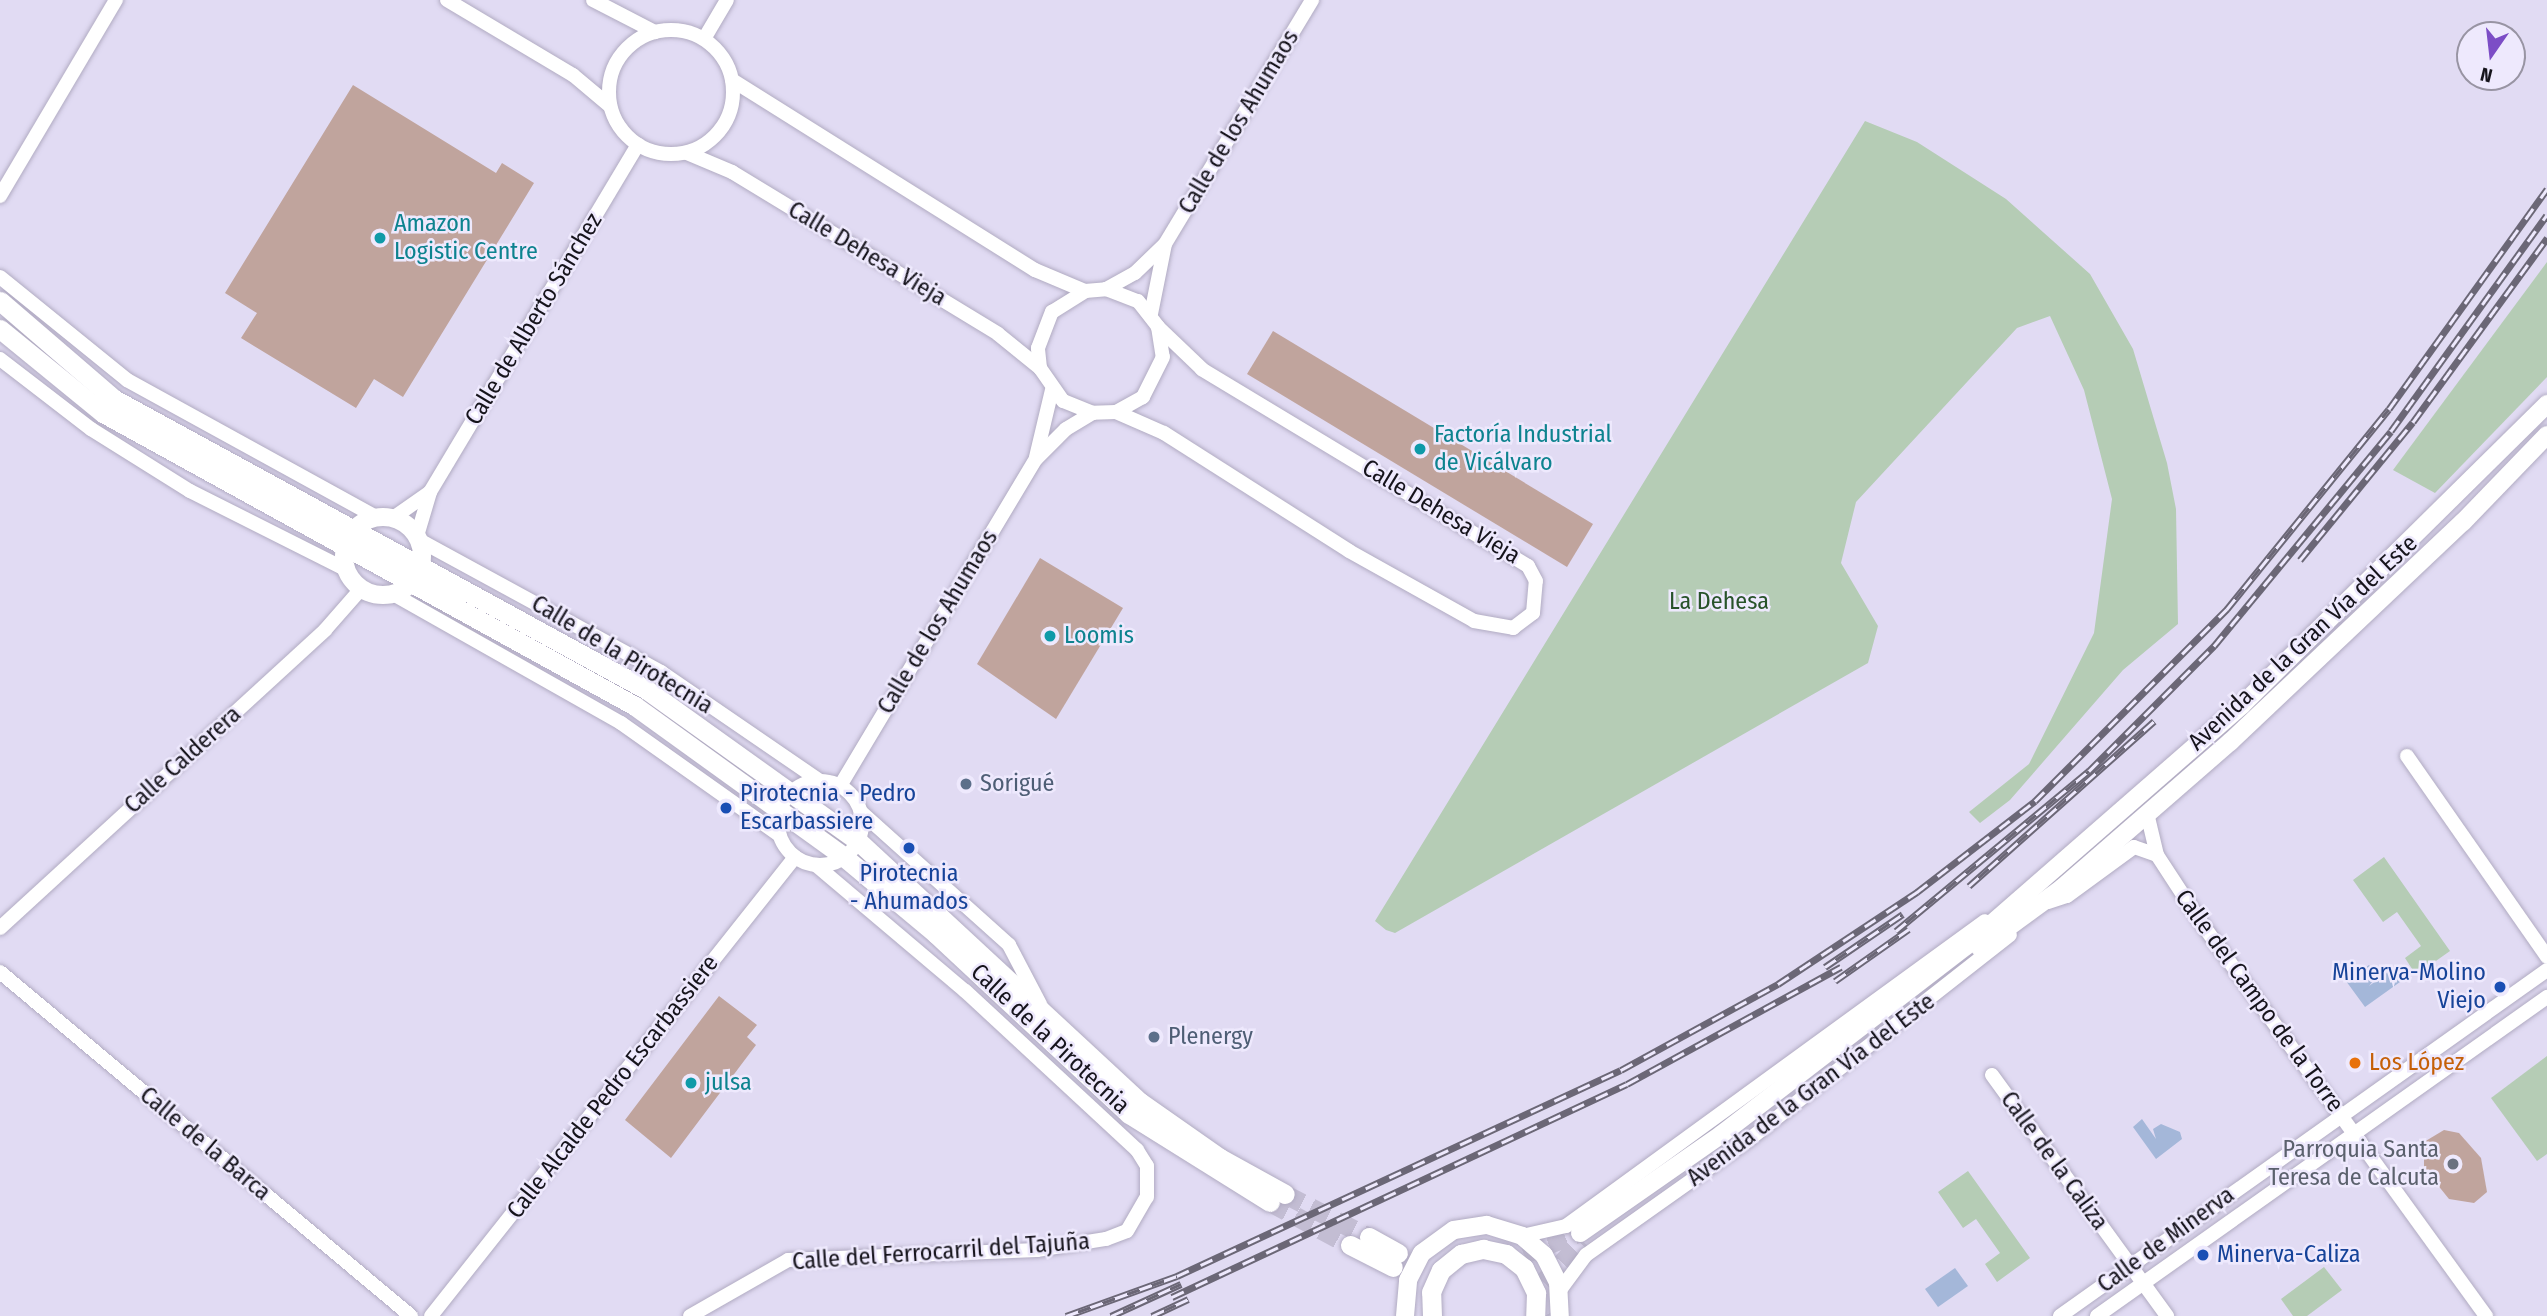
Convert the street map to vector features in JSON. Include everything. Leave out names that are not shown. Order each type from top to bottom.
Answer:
[{"type":"main road","name":"Calle de la Pirotecnia","points":[[0,301],[114,399],[355,527],[647,690],[791,791],[858,841],[1040,1004],[1140,1102],[1277,1198],[1129,1114],[936,933],[844,858],[635,706],[103,413],[0,329]]},
{"type":"main road","points":[[1350,1245],[1396,1260],[1369,1237]]},
{"type":"main road","points":[[1430,1292],[1478,1250],[1517,1256],[1550,1304]]},
{"type":"street","points":[[0,196],[116,0]]},
{"type":"street","points":[[447,0],[573,75],[610,106],[625,135],[654,152],[687,153],[718,133],[733,99],[733,80],[727,64],[704,39],[671,29],[655,32],[623,52],[613,69],[610,106]]},
{"type":"street","points":[[593,0],[655,32]]},
{"type":"street","points":[[704,39],[727,0]]},
{"type":"street","name":"Calle de los Ahumaos","points":[[1106,289],[1135,273],[1165,244],[1312,0]]},
{"type":"street","points":[[733,80],[1035,270],[1085,291]]},
{"type":"street","name":"Calle de Alberto Sánchez","points":[[418,538],[430,492],[638,145]]},
{"type":"street","name":"Calle Dehesa Vieja","points":[[687,153],[732,172],[920,286],[998,334],[1040,368]]},
{"type":"street","name":"Calle de los Ahumaos","points":[[1154,320],[1165,244]]},
{"type":"street","name":"Calle de la Pirotecnia","points":[[0,276],[127,380],[384,517],[661,672],[819,780],[841,786],[861,812],[1009,945],[1040,1004]]},
{"type":"street","points":[[1106,289],[1131,297],[1154,320],[1163,357],[1153,386],[1116,412],[1093,414],[1052,390],[1040,368],[1038,348],[1052,312],[1085,291],[1106,289]]},
{"type":"street","name":"Calle Dehesa Vieja","points":[[1116,412],[1164,433],[1349,551],[1474,621],[1513,628],[1533,613],[1536,581],[1528,566],[1202,369],[1154,320]]},
{"type":"street","points":[[0,359],[91,429],[190,491],[345,569],[361,589],[393,594],[621,723],[779,835],[795,857]]},
{"type":"street","name":"Calle de los Ahumaos","points":[[1036,458],[1052,390]]},
{"type":"street","name":"Avenida de la Gran Vía del Este","points":[[2062,888],[1583,1236],[1802,1074],[2051,873],[2252,695],[2547,404]]},
{"type":"street","name":"Calle de los Ahumaos","points":[[841,786],[1036,458],[1066,429],[1093,414]]},
{"type":"street","name":"Avenida de la Gran Vía del Este","points":[[1550,1304],[1586,1255],[1751,1138],[1979,963],[2454,531],[2547,435]]},
{"type":"street","name":"Calle de Alberto Sánchez","points":[[384,517],[430,492]]},
{"type":"street","points":[[345,569],[344,546],[355,527],[384,517]]},
{"type":"street","points":[[393,594],[411,583],[422,564],[418,538]]},
{"type":"street","name":"Calle Calderera","points":[[0,928],[325,630],[361,589]]},
{"type":"street","points":[[2407,756],[2547,957]]},
{"type":"street","points":[[779,835],[779,810],[791,791],[819,780]]},
{"type":"street","points":[[816,865],[844,858],[858,841],[861,812]]},
{"type":"street","name":"Calle del Campo de la Torre","points":[[2147,813],[2157,855],[2354,1135],[2486,1316]]},
{"type":"street","points":[[2046,902],[2067,896],[2134,847],[2157,855]]},
{"type":"street","name":"Calle de la Pirotecnia","points":[[795,857],[816,865],[1117,1130]]},
{"type":"street","name":"Calle Alcalde Pedro Escarbassiere","points":[[431,1316],[795,857]]},
{"type":"street","name":"Avenida de la Gran Vía del Este","points":[[1522,1236],[1556,1230],[1597,1205],[2051,873]]},
{"type":"street","name":"Calle de Minerva","points":[[2060,1316],[2547,970]]},
{"type":"street","name":"Calle de la Barca","points":[[0,972],[411,1316]]},
{"type":"street","name":"Calle de Minerva","points":[[2097,1316],[2547,997]]},
{"type":"street","name":"Calle de la Caliza","points":[[1992,1075],[2167,1316]]},
{"type":"street","name":"Calle del Ferrocarril del Tajuña","points":[[690,1316],[788,1260],[1037,1250],[1127,1231],[1147,1197],[1147,1166],[1117,1130]]},
{"type":"street","points":[[1404,1314],[1416,1261],[1445,1234],[1488,1225],[1522,1236],[1545,1255],[1550,1304]]},
{"type":"green space","name":"La Dehesa","points":[[1865,121],[1917,142],[2006,199],[2090,274],[2133,349],[2167,463],[2176,509],[2178,624],[2123,670],[2010,800],[1980,823],[1969,812],[2029,764],[2094,633],[2112,499],[2084,390],[2050,316],[2017,328],[1856,502],[1841,563],[1878,626],[1868,663],[1395,933],[1386,930],[1375,921]]},
{"type":"green space","points":[[2547,262],[2547,377],[2435,493],[2393,470]]},
{"type":"green space","points":[[2384,857],[2450,951],[2416,975],[2405,958],[2421,946],[2397,912],[2383,922],[2353,880]]},
{"type":"green space","points":[[2547,1056],[2547,1154],[2537,1161],[2491,1098]]},
{"type":"green space","points":[[1968,1171],[2030,1258],[1997,1282],[1985,1264],[2000,1253],[1976,1219],[1963,1228],[1938,1192]]},
{"type":"green space","points":[[2324,1267],[2342,1290],[2307,1316],[2293,1316],[2281,1299]]},
{"type":"water","points":[[2369,965],[2377,976],[2369,986],[2391,970],[2400,982],[2365,1007],[2346,981]]},
{"type":"water","points":[[2142,1119],[2156,1139],[2153,1129],[2161,1124],[2180,1132],[2182,1139],[2156,1159],[2133,1127]]},
{"type":"water","points":[[1955,1268],[1968,1286],[1938,1307],[1925,1289]]},
{"type":"building","name":"Amazon Logistic Centre","points":[[353,85],[496,173],[502,163],[534,183],[403,397],[374,379],[356,408],[241,338],[257,313],[225,293]]},
{"type":"building","name":"Factoría Industrial de Vicálvaro","points":[[1273,331],[1593,524],[1567,567],[1247,374]]},
{"type":"building","name":"Loomis","points":[[1040,558],[1123,608],[1056,719],[977,664]]},
{"type":"building","name":"julsa","points":[[719,996],[757,1025],[747,1037],[756,1045],[671,1158],[625,1120]]},
{"type":"building","name":"Parroquia Santa Teresa de Calcuta","points":[[2444,1130],[2459,1133],[2481,1158],[2487,1192],[2474,1203],[2449,1199],[2424,1168],[2424,1142]]},
{"type":"tunnel","points":[[1285,1194],[1369,1237]]},
{"type":"tunnel","points":[[1270,1202],[1350,1245]]},
{"type":"tunnel","points":[[1524,1255],[1580,1233]]},
{"type":"tunnel","points":[[1543,1282],[1582,1241]]},
{"type":"railway","points":[[1066,1316],[1177,1276],[1621,1070],[1778,984],[1917,892],[2035,801],[2227,609],[2389,409],[2547,189]]},
{"type":"railway","points":[[1896,931],[2089,771],[2214,646],[2391,431],[2547,215]]},
{"type":"railway","points":[[2300,560],[2413,422],[2547,238]]},
{"type":"railway","points":[[1969,886],[2154,721]]},
{"type":"railway","points":[[1825,967],[1903,914]]},
{"type":"railway","points":[[1835,981],[1909,929]]},
{"type":"railway","points":[[1172,1297],[1627,1084],[1841,967]]},
{"type":"railway","points":[[1111,1316],[1181,1284]]},
{"type":"railway","points":[[1152,1316],[1188,1299]]},
{"type":"place","name":"Amazon Logistic Centre","points":[[380,238]]},
{"type":"place","name":"Factoría Industrial de Vicálvaro","points":[[1420,449]]},
{"type":"place","name":"Loomis","points":[[1050,636]]},
{"type":"place","name":"Sorigué","points":[[966,784]]},
{"type":"place","name":"Pirotecnia - Pedro Escarbassiere","points":[[726,808]]},
{"type":"place","name":"Pirotecnia - Ahumados","points":[[909,848]]},
{"type":"place","name":"Minerva-Molino Viejo","points":[[2500,987]]},
{"type":"place","name":"Plenergy","points":[[1154,1037]]},
{"type":"place","name":"Los López","points":[[2355,1063]]},
{"type":"place","name":"julsa","points":[[691,1083]]},
{"type":"place","name":"Parroquia Santa Teresa de Calcuta","points":[[2453,1164]]},
{"type":"place","name":"Minerva-Caliza","points":[[2203,1255]]}]
